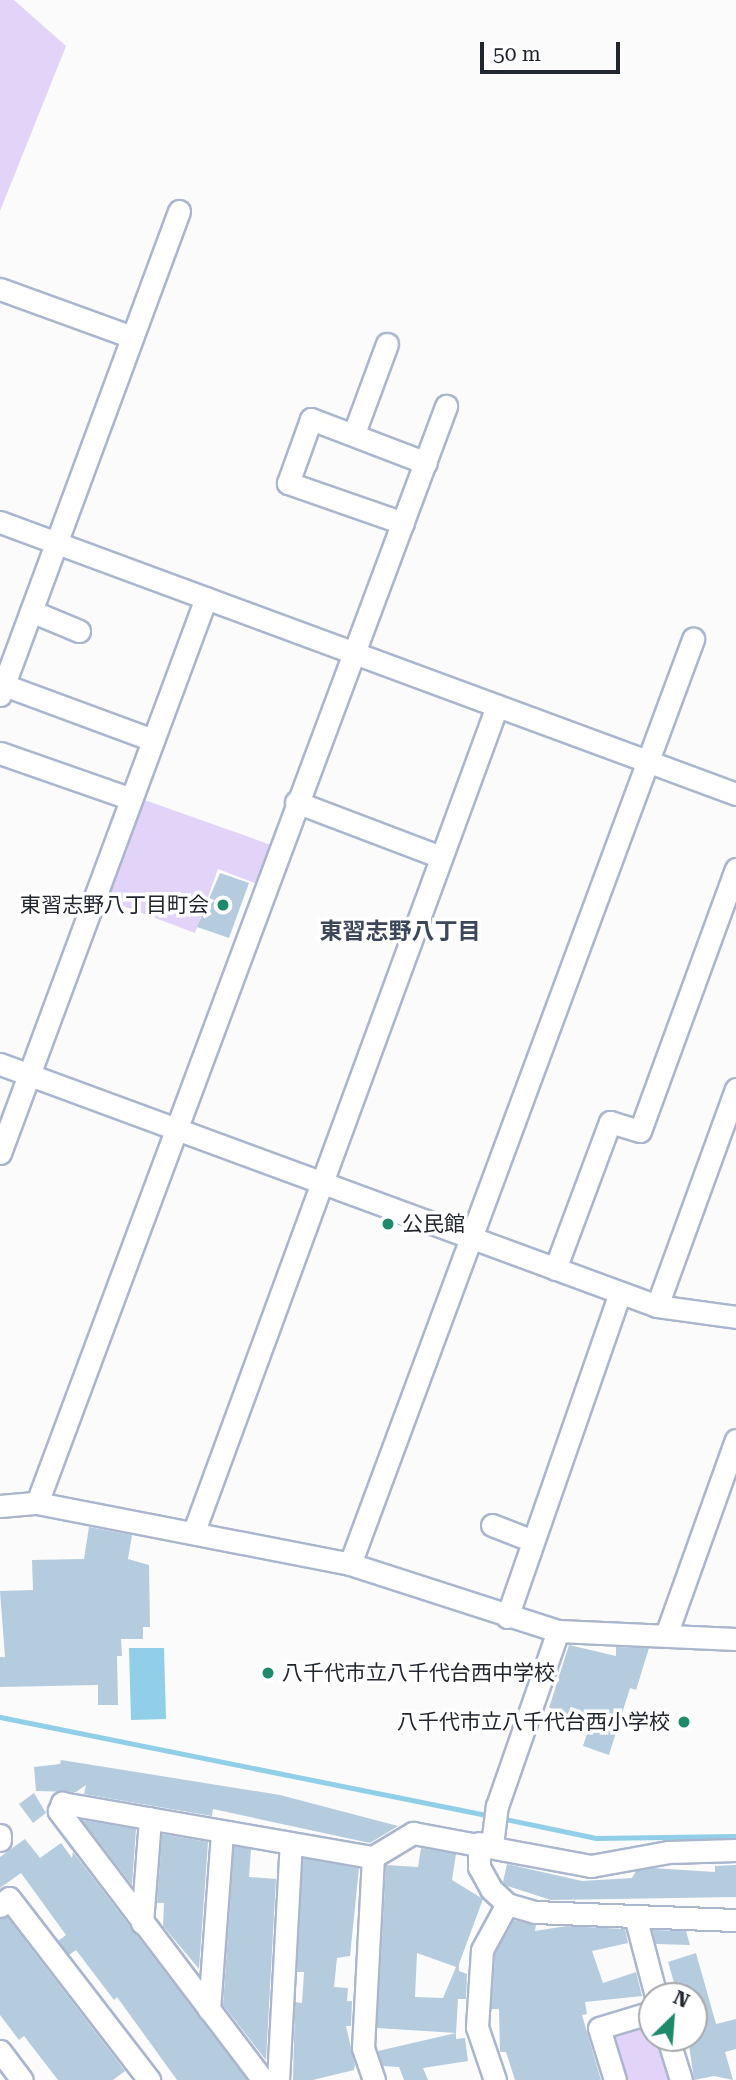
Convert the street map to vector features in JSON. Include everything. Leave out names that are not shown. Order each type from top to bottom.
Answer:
[{"type":"street","points":[[153,740],[2,690],[179,211]]},
{"type":"street","points":[[0,289],[132,337]]},
{"type":"street","points":[[354,433],[387,344]]},
{"type":"street","points":[[37,1503],[296,802],[446,406]]},
{"type":"street","points":[[402,523],[288,483],[311,419],[354,433],[426,463]]},
{"type":"street","points":[[0,522],[736,794]]},
{"type":"street","points":[[0,1153],[206,598]]},
{"type":"street","points":[[31,611],[79,631]]},
{"type":"street","points":[[350,1564],[693,639]]},
{"type":"street","points":[[194,1531],[320,1181],[497,706]]},
{"type":"street","points":[[0,753],[131,799]]},
{"type":"street","points":[[296,802],[441,857]]},
{"type":"street","points":[[555,1269],[610,1122],[640,1132],[736,869]]},
{"type":"street","points":[[0,1064],[657,1306],[736,1317]]},
{"type":"street","points":[[657,1306],[736,1089]]},
{"type":"street","points":[[507,1617],[620,1293]]},
{"type":"street","points":[[666,1635],[736,1440]]},
{"type":"street","points":[[0,1506],[37,1503],[194,1531],[350,1564],[507,1617],[558,1631],[736,1639]]},
{"type":"street","points":[[492,1525],[533,1541]]},
{"type":"street","points":[[558,1631],[479,1867],[491,1889],[507,1904],[535,1912],[736,1920]]},
{"type":"street","points":[[263,2080],[59,1811],[62,1803],[373,1857],[414,1833],[490,1830],[591,1866],[668,1852],[736,1850]]},
{"type":"street","points":[[142,1923],[150,1818]]},
{"type":"street","points":[[209,2010],[222,1830]]},
{"type":"street","points":[[278,2080],[291,1843]]},
{"type":"street","points":[[373,1857],[363,2048],[374,2080]]},
{"type":"street","points":[[0,1906],[9,1898],[141,2078]]},
{"type":"street","points":[[495,2080],[477,2027],[482,1950],[507,1904]]},
{"type":"street","points":[[635,1916],[652,1982]]},
{"type":"street","points":[[615,2080],[599,2028],[638,2016]]},
{"type":"street","points":[[0,2051],[22,2080]]},
{"type":"street","points":[[672,2052],[681,2080]]},
{"type":"shaded area","points":[[0,0],[14,0],[66,46],[0,211]]},
{"type":"shaded area","points":[[139,798],[274,846],[260,885],[218,869],[195,933],[102,898]]},
{"type":"shaded area","points":[[638,2023],[638,2052],[667,2052],[676,2080],[621,2080],[608,2037],[612,2028]]},
{"type":"water","points":[[129,1648],[164,1648],[166,1719],[131,1720]]},
{"type":"building","name":"東習志野八丁目町会","points":[[220,873],[249,883],[229,938],[197,927]]},
{"type":"building","points":[[89,1527],[132,1535],[128,1559],[149,1565],[150,1627],[143,1627],[143,1639],[121,1639],[122,1656],[117,1656],[118,1705],[98,1705],[98,1685],[0,1687],[0,1657],[5,1657],[0,1591],[33,1590],[32,1560],[84,1559]]},
{"type":"building","points":[[569,1645],[616,1656],[616,1647],[649,1648],[636,1690],[630,1688],[609,1755],[583,1746],[590,1724],[548,1711]]},
{"type":"building","points":[[61,1760],[280,1795],[398,1826],[370,1843],[213,1809],[212,1816],[84,1794],[86,1785],[76,1792],[36,1791],[34,1767],[60,1764]]},
{"type":"building","points":[[34,1793],[46,1813],[33,1823],[19,1804]]},
{"type":"building","points":[[82,1820],[136,1829],[132,1885]]},
{"type":"building","points":[[162,1834],[208,1842],[199,1969],[163,1926],[164,1903],[157,1903]]},
{"type":"building","points":[[25,1839],[40,1858],[61,1843],[72,1858],[73,1852],[247,2080],[177,2080],[117,1997],[114,2000],[76,1950],[69,1955],[58,1941],[66,1935],[21,1873],[0,1888],[0,1857]]},
{"type":"building","points":[[234,1846],[251,1849],[249,1877],[276,1879],[266,2060],[223,2005]]},
{"type":"building","points":[[421,1848],[456,1854],[452,1880],[483,1899],[459,1964],[459,1971],[467,1974],[466,1999],[458,1999],[456,2033],[377,2028],[386,1865],[418,1867]],"holes":[[[417,1953],[456,1967],[443,1998],[415,1997]]]},
{"type":"building","points":[[303,1858],[359,1868],[350,1956],[337,1958],[334,1987],[348,1988],[347,2001],[352,2001],[351,2026],[346,2026],[355,2065],[354,2070],[313,2080],[293,2080],[295,2002],[302,2003],[304,1972],[297,1972]]},
{"type":"building","points":[[507,1864],[582,1881],[632,1878],[636,1871],[652,1868],[715,1872],[715,1866],[736,1865],[736,1897],[551,1900],[507,1886],[503,1882]]},
{"type":"building","points":[[7,1917],[125,2071],[113,2080],[58,2080],[24,2036],[19,2040],[0,2015],[0,1919]]},
{"type":"building","points":[[514,1920],[536,1925],[535,1931],[567,1926],[625,1929],[628,1943],[592,1951],[603,1983],[636,1972],[638,1982],[638,1996],[585,2002],[587,2014],[582,2015],[601,2080],[515,2080],[506,2052],[500,2052],[499,2009],[491,2009],[495,1954]]},
{"type":"building","points":[[652,1930],[686,1931],[690,1945],[656,1944]]},
{"type":"building","points":[[696,1953],[704,1982],[674,1982],[668,1962]]},
{"type":"building","points":[[708,1996],[716,2024],[736,2019],[736,2049],[725,2052],[733,2080],[714,2076],[694,2080],[690,2052],[708,2052]]},
{"type":"building","points":[[456,2033],[456,2039],[465,2038],[468,2061],[423,2068],[428,2080],[404,2080],[399,2067],[383,2066],[378,2051]]},
{"type":"waterway","points":[[0,1717],[491,1816]]},
{"type":"waterway","points":[[500,1818],[596,1838],[736,1836]]},
{"type":"place","name":"東習志野八丁目町会","points":[[223,905]]},
{"type":"place","name":"公民館","points":[[388,1224]]},
{"type":"place","name":"八千代市立八千代台西中学校","points":[[268,1673]]},
{"type":"place","name":"八千代市立八千代台西小学校","points":[[684,1722]]},
{"type":"district","name":"東習志野八丁目","points":[[400,932]]}]
